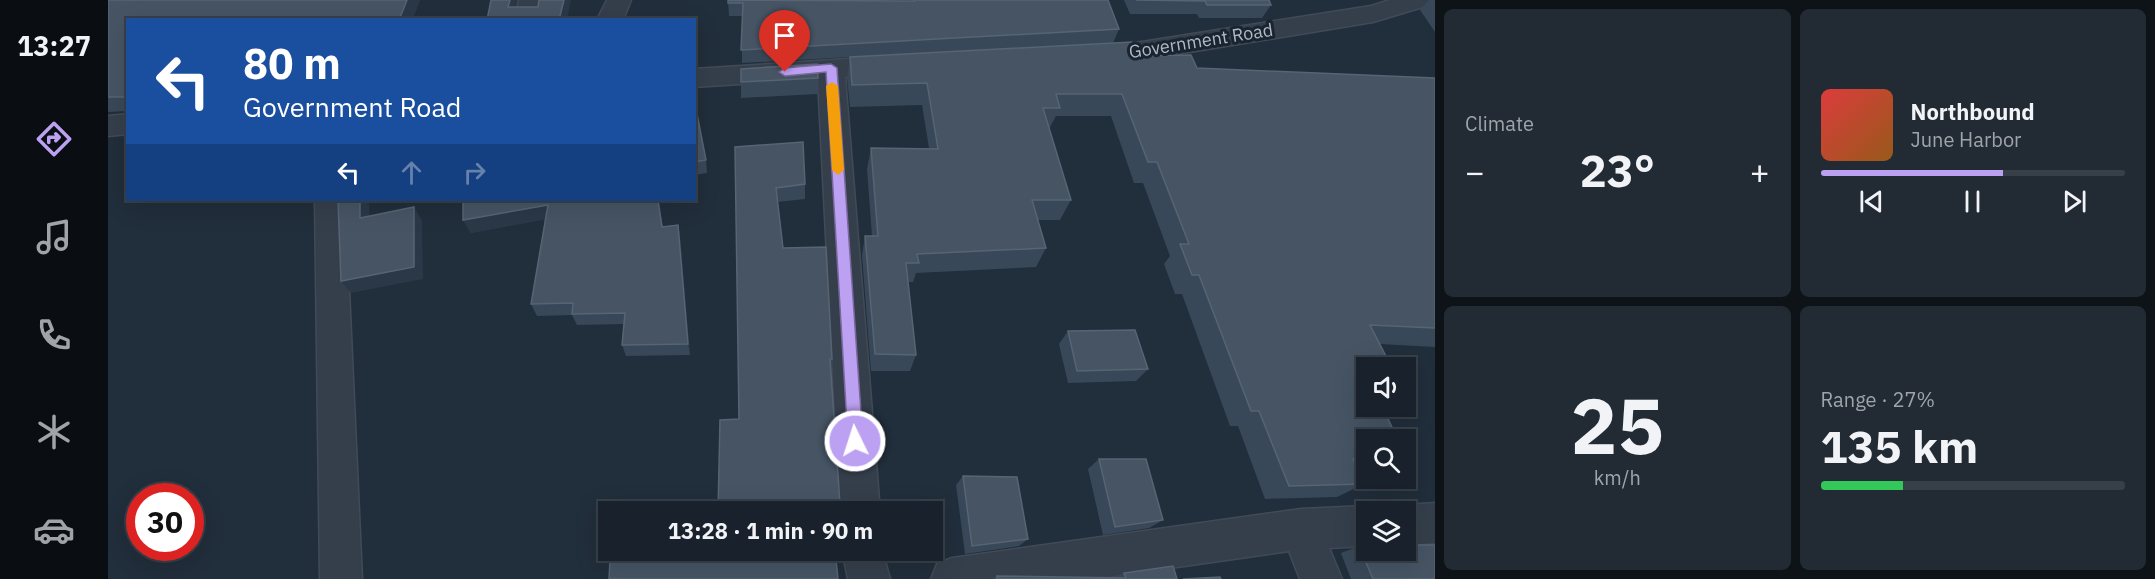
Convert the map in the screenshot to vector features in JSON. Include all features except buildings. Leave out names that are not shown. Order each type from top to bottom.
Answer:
[{"type":"street","points":[[528,18],[531,0]]},
{"type":"street","points":[[611,18],[620,0]]},
{"type":"street","name":"Government Road","points":[[1069,56],[1129,53],[1373,14],[1418,0]]},
{"type":"street","points":[[696,78],[914,64]]},
{"type":"street","points":[[831,68],[859,501]]},
{"type":"street","points":[[108,126],[126,124]]},
{"type":"street","points":[[330,201],[338,521],[342,579]]},
{"type":"street","points":[[1416,525],[1435,524]]},
{"type":"street","points":[[952,579],[1301,529],[1356,526]]},
{"type":"street","points":[[1301,529],[1321,579]]},
{"type":"street","points":[[865,561],[869,579]]},
{"type":"slow traffic","points":[[832,86],[838,170]]},
{"type":"route","points":[[785,72],[831,68],[855,441]]}]
